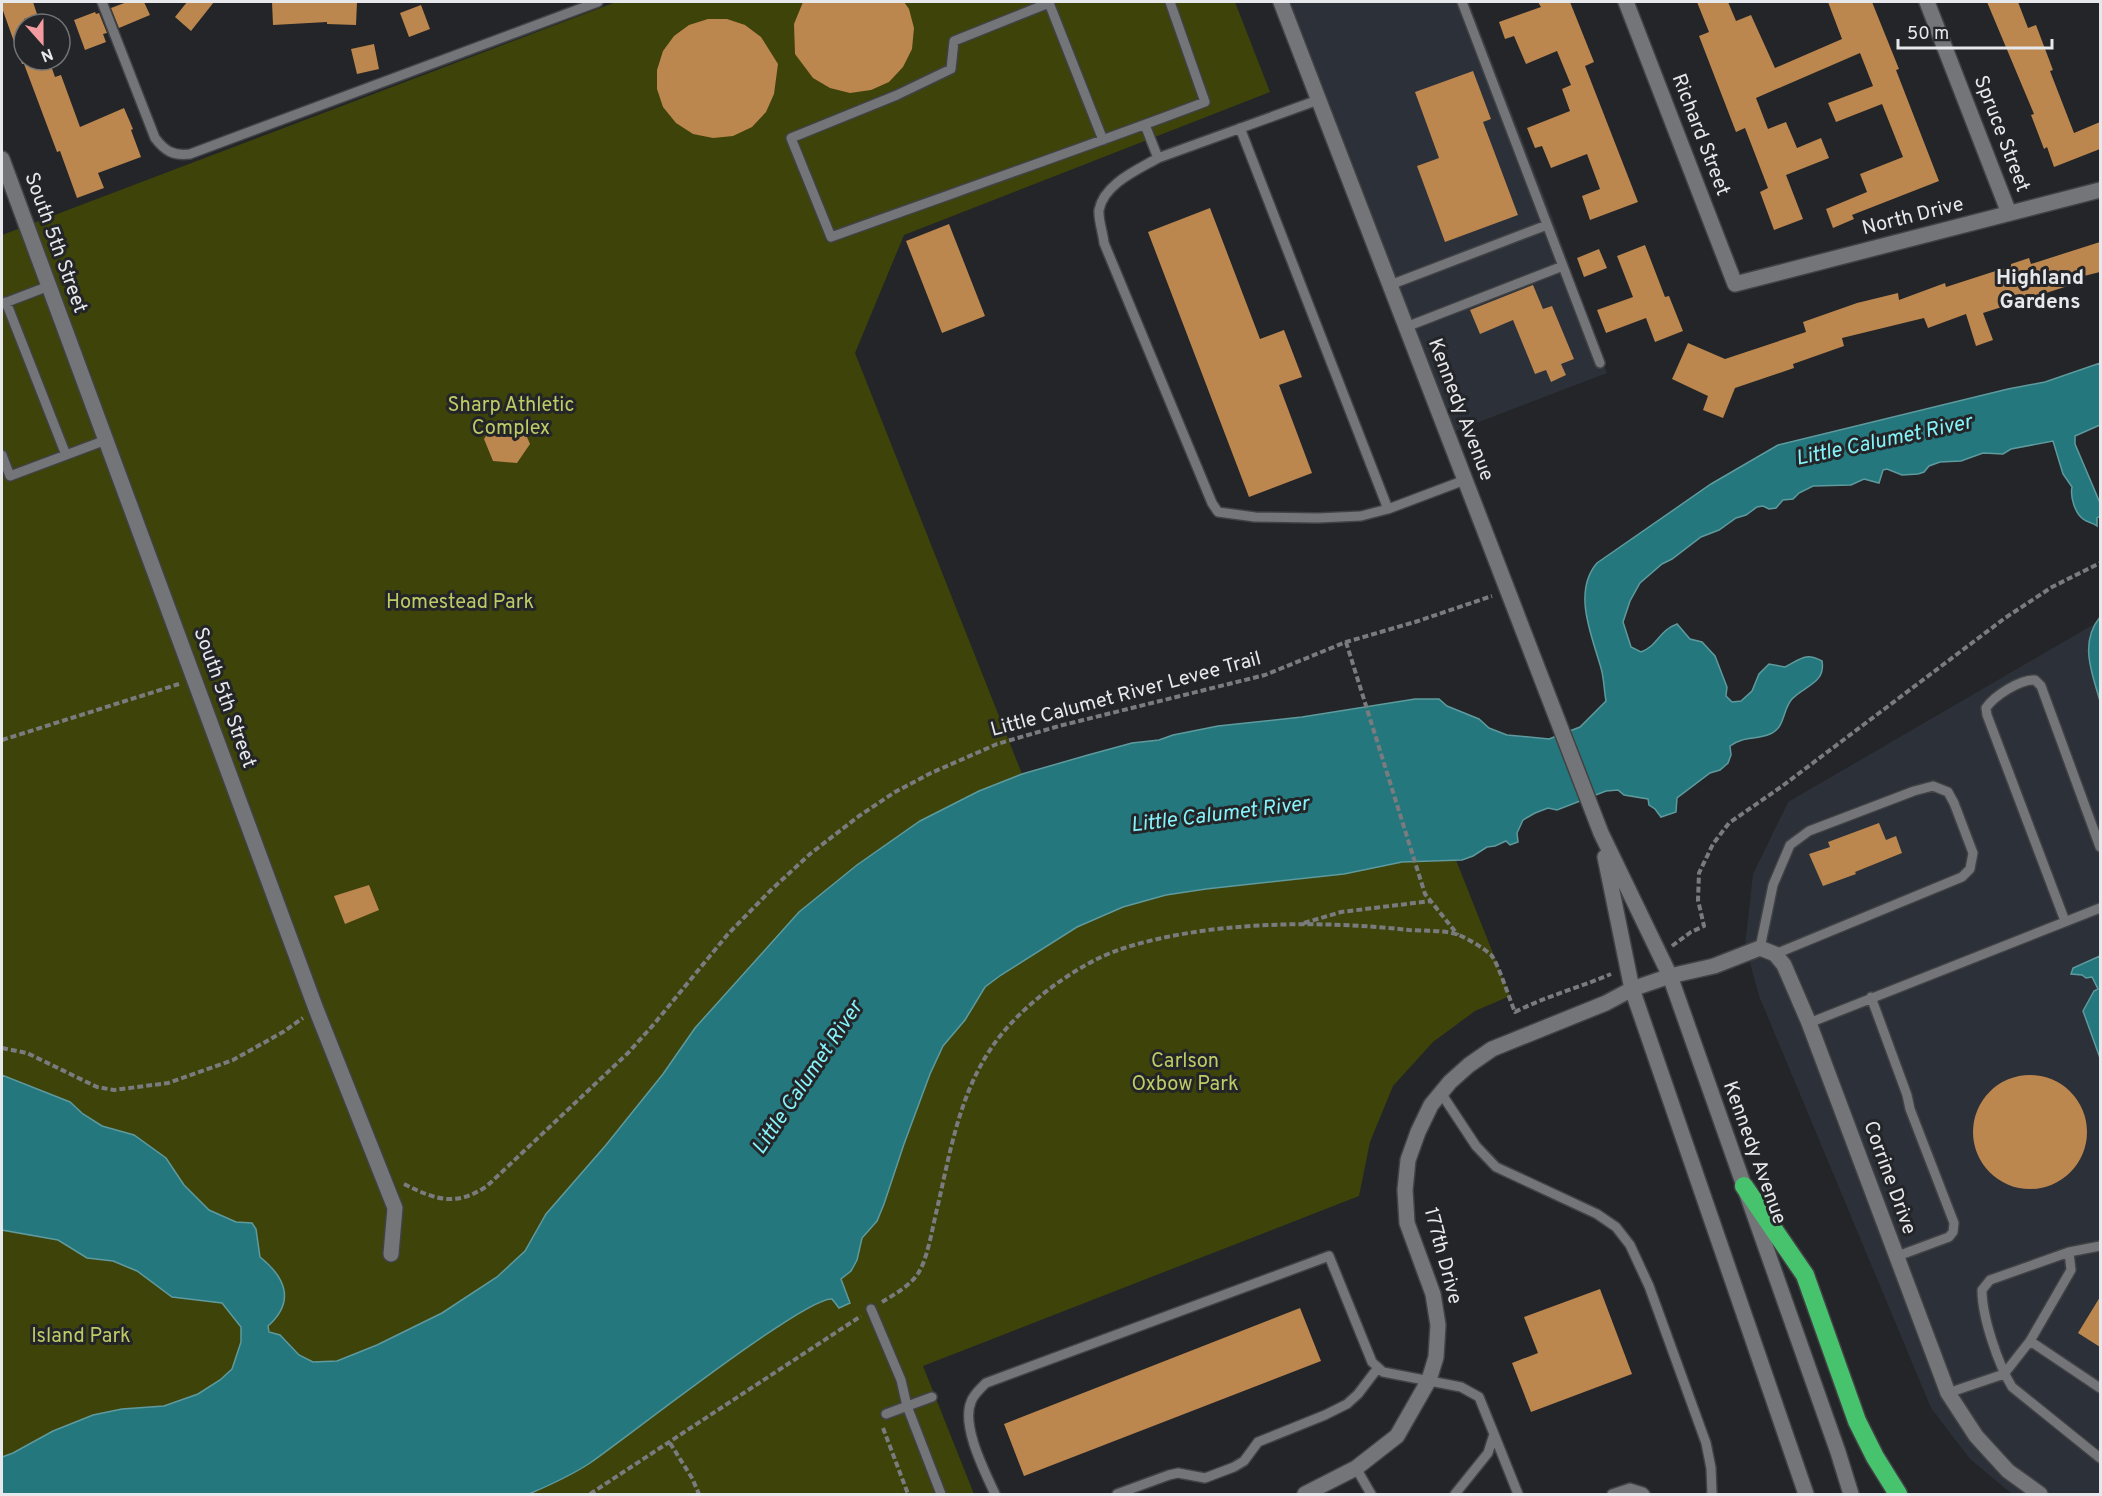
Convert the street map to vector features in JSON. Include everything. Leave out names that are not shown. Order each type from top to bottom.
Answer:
[{"type":"highway","points":[[1744,1186],[1805,1275],[1857,1421],[1875,1457],[1898,1494]]},
{"type":"street","name":"Kennedy Avenue","points":[[1281,2],[1600,833],[1670,976],[1851,1494]]},
{"type":"street","name":"Richard Street","points":[[1626,2],[1735,284]]},
{"type":"street","name":"Spruce Street","points":[[1928,2],[2009,213]]},
{"type":"street","name":"South 5th Street","points":[[2,159],[316,1008],[395,1208],[391,1254]]},
{"type":"street","name":"North Drive","points":[[1735,284],[2100,190]]},
{"type":"street","name":"Kennedy Avenue","points":[[1600,833],[1632,989],[1806,1494]]},
{"type":"street","points":[[1670,976],[1767,951]]},
{"type":"street","name":"Corrine Drive","points":[[1767,951],[1784,965],[1809,1023],[1948,1393],[1984,1445],[2008,1471],[2040,1494]]},
{"type":"street","name":"177th Drive","points":[[1305,1494],[1356,1468],[1397,1436],[1429,1380],[1436,1357],[1438,1325],[1433,1294],[1407,1223],[1405,1190],[1408,1160],[1431,1105],[1468,1065],[1492,1048],[1606,1004],[1632,989],[1670,976]]},
{"type":"lane","points":[[102,2],[155,138],[163,149],[176,156],[190,154],[598,2]]},
{"type":"lane","points":[[1103,140],[1049,2],[954,41],[951,69],[897,95],[791,138],[831,237],[1103,140],[1145,125],[1205,102],[1170,2]]},
{"type":"lane","points":[[1462,2],[1599,363]]},
{"type":"lane","points":[[1318,100],[1158,158],[1127,176],[1104,195],[1099,211],[1104,243],[1212,503],[1218,512],[1256,517],[1361,516],[1388,509],[1465,480]]},
{"type":"lane","points":[[1145,125],[1158,158]]},
{"type":"lane","points":[[1240,128],[1388,509]]},
{"type":"lane","points":[[1390,285],[1547,225]]},
{"type":"lane","points":[[1406,327],[1563,266]]},
{"type":"lane","points":[[49,286],[4,303],[66,455]]},
{"type":"lane","points":[[2,455],[10,477],[106,440]]},
{"type":"lane","points":[[2065,921],[1987,715],[1986,708],[1992,699],[2027,680],[2035,680],[2041,686],[2100,848]]},
{"type":"lane","points":[[1933,786],[1948,792],[1973,853],[1971,869],[1962,877],[1767,951],[1773,885],[1790,845],[1809,831],[1914,791],[1933,786]]},
{"type":"lane","points":[[1809,1023],[2100,908]]},
{"type":"lane","points":[[1871,998],[1907,1095],[1910,1109],[1954,1223],[1953,1232],[1949,1237],[1895,1257]]},
{"type":"lane","points":[[1441,1093],[1476,1146],[1496,1167],[1597,1214],[1616,1227],[1630,1245],[1649,1286],[1706,1443],[1711,1468],[1712,1494]]},
{"type":"lane","points":[[2100,1246],[2069,1252],[1990,1280],[1982,1290],[1982,1305],[2004,1374],[2012,1387],[2100,1458]]},
{"type":"lane","points":[[1948,1393],[2004,1374],[2030,1341],[2071,1270],[2069,1252]]},
{"type":"lane","points":[[995,1494],[980,1460],[969,1421],[971,1400],[986,1383],[1329,1256],[1372,1362],[1377,1369],[1461,1387],[1479,1397],[1518,1494]]},
{"type":"lane","points":[[871,1310],[902,1380],[907,1406],[940,1494]]},
{"type":"lane","points":[[2030,1341],[2100,1388]]},
{"type":"lane","points":[[1117,1494],[1169,1474],[1178,1473],[1205,1478],[1234,1467],[1244,1461],[1254,1446],[1262,1440],[1347,1404],[1358,1394],[1377,1369]]},
{"type":"lane","points":[[886,1414],[932,1396]]},
{"type":"lane","points":[[1455,1494],[1488,1453],[1494,1434]]},
{"type":"lane","points":[[1356,1468],[1371,1494]]},
{"type":"lane","points":[[1612,1494],[1630,1488],[1645,1494]]},
{"type":"path","points":[[1691,932],[1704,926],[1698,900],[1699,873],[1713,844],[1729,823],[2005,618],[2052,587],[2100,563]]},
{"type":"path","name":"Little Calumet River Levee Trail","points":[[380,1171],[421,1192],[444,1200],[468,1196],[487,1186],[628,1053],[728,934],[771,890],[810,854],[859,816],[931,773],[969,756],[1027,735],[1265,675],[1346,642],[1507,591]]},
{"type":"path","points":[[1346,642],[1425,894],[1458,935],[1492,955],[1515,1012],[1542,998],[1556,996],[1596,981]]},
{"type":"path","points":[[2,740],[194,680]]},
{"type":"path","points":[[1298,925],[1341,912],[1431,901]]},
{"type":"path","points":[[590,1494],[902,1290],[920,1270],[931,1236],[957,1121],[974,1076],[993,1045],[1024,1009],[1069,975],[1119,950],[1172,936],[1247,927],[1298,925],[1390,928],[1458,935]]},
{"type":"path","points":[[2,1048],[27,1053],[97,1087],[114,1090],[144,1087],[168,1083],[233,1060],[282,1032],[316,1008]]},
{"type":"path","points":[[886,1414],[880,1418],[908,1494]]},
{"type":"path","points":[[670,1443],[692,1478],[699,1494]]},
{"type":"shaded area","points":[[1286,2],[1469,2],[1552,216],[1607,373],[1453,432]]},
{"type":"shaded area","points":[[2096,623],[2100,635],[2100,1494],[2012,1494],[1970,1459],[1931,1408],[1759,996],[1745,945],[1753,874],[1788,802]]},
{"type":"green space","name":"Homestead Park","points":[[616,2],[1235,2],[1270,92],[904,235],[855,353],[1022,774],[979,791],[857,865],[799,912],[695,1028],[663,1074],[546,1214],[525,1251],[497,1277],[442,1313],[377,1345],[337,1361],[313,1362],[299,1355],[285,1339],[269,1332],[268,1326],[277,1314],[272,1267],[260,1257],[256,1229],[252,1223],[236,1222],[209,1210],[184,1185],[166,1158],[134,1135],[102,1126],[70,1102],[2,1075],[2,235]]},
{"type":"green space","name":"Carlson Oxbow Park","points":[[1456,860],[1510,996],[1475,1011],[1433,1042],[1393,1086],[1370,1142],[1359,1196],[923,1366],[974,1494],[529,1494],[561,1480],[590,1463],[714,1371],[788,1320],[815,1304],[832,1299],[835,1305],[844,1286],[841,1279],[862,1238],[877,1221],[930,1074],[943,1046],[965,1020],[985,987],[1001,975],[1077,927],[1123,907],[1166,895],[1344,874],[1402,862]]},
{"type":"green space","name":"Island Park","points":[[2,1230],[59,1240],[87,1258],[113,1261],[137,1271],[172,1296],[222,1303],[241,1327],[241,1342],[232,1369],[198,1394],[164,1406],[122,1409],[2,1457]]},
{"type":"water","name":"Little Calumet River","points":[[2100,363],[2100,425],[2075,436],[2075,444],[2100,503],[2097,526],[2083,519],[2075,509],[2072,487],[2063,474],[2053,441],[2011,449],[2003,454],[1983,453],[1961,461],[1940,462],[1918,474],[1902,475],[1887,469],[1883,470],[1879,483],[1864,479],[1851,485],[1813,486],[1793,499],[1783,500],[1776,508],[1757,507],[1719,530],[1701,537],[1662,564],[1640,583],[1630,601],[1623,622],[1631,647],[1641,652],[1647,649],[1666,630],[1677,624],[1690,639],[1702,642],[1715,656],[1727,687],[1726,696],[1732,702],[1741,701],[1752,691],[1759,674],[1769,664],[1785,667],[1807,657],[1822,661],[1821,674],[1792,699],[1779,727],[1765,736],[1740,741],[1730,746],[1731,755],[1728,763],[1720,770],[1710,773],[1677,798],[1676,812],[1661,817],[1649,805],[1648,799],[1624,795],[1618,790],[1606,791],[1557,810],[1548,808],[1535,813],[1523,820],[1517,833],[1518,842],[1510,845],[1506,841],[1487,847],[1462,860],[1402,862],[1344,874],[1166,895],[1123,907],[1077,927],[1001,975],[985,987],[965,1020],[943,1046],[930,1074],[877,1221],[862,1238],[857,1260],[851,1271],[841,1279],[850,1303],[839,1308],[832,1299],[816,1304],[788,1320],[714,1371],[590,1463],[568,1476],[529,1494],[2,1494],[2,1457],[53,1431],[93,1415],[122,1409],[164,1406],[198,1394],[220,1380],[232,1369],[241,1342],[241,1327],[222,1303],[172,1297],[137,1271],[113,1261],[87,1258],[58,1240],[2,1230],[2,1075],[70,1102],[102,1126],[134,1135],[166,1158],[184,1185],[209,1210],[236,1222],[252,1223],[256,1229],[260,1257],[276,1273],[284,1290],[282,1307],[277,1317],[268,1326],[269,1332],[280,1335],[299,1355],[313,1362],[337,1361],[377,1345],[442,1313],[497,1277],[525,1251],[546,1214],[663,1074],[695,1028],[799,912],[857,865],[920,821],[979,791],[1022,774],[1132,743],[1159,740],[1218,726],[1302,717],[1415,699],[1439,699],[1447,706],[1479,719],[1489,728],[1507,735],[1549,739],[1580,727],[1606,701],[1602,672],[1589,628],[1585,601],[1586,587],[1597,563],[1711,484],[1778,445],[2045,382]]},
{"type":"water","points":[[2100,617],[2100,701],[2091,669],[2089,648],[2090,637]]},
{"type":"water","points":[[2100,956],[2100,1058],[2083,1011],[2094,991],[2098,989],[2092,977],[2086,978],[2082,975],[2071,974],[2073,968]]},
{"type":"building","points":[[2,2],[33,2],[36,12],[12,12],[12,36]]},
{"type":"building","points":[[127,2],[144,2],[150,15],[119,28],[111,8]]},
{"type":"building","points":[[187,2],[214,2],[191,31],[175,17]]},
{"type":"building","points":[[272,2],[357,2],[356,25],[327,24],[327,22],[273,25]]},
{"type":"building","points":[[803,2],[904,2],[909,9],[914,28],[912,49],[903,67],[889,82],[871,90],[850,93],[830,88],[813,78],[795,54],[794,24]]},
{"type":"building","points":[[1538,2],[1570,2],[1594,62],[1585,66],[1638,202],[1590,220],[1582,196],[1600,189],[1587,154],[1551,168],[1542,146],[1535,148],[1527,128],[1570,111],[1562,89],[1571,85],[1557,51],[1526,64],[1514,36],[1505,39],[1499,22],[1541,7]]},
{"type":"building","points":[[1697,2],[1728,2],[1736,21],[1751,15],[1775,68],[1842,39],[1828,2],[1872,2],[1939,181],[1852,215],[1854,219],[1833,228],[1826,209],[1867,192],[1860,174],[1903,157],[1882,104],[1836,122],[1828,103],[1873,86],[1860,53],[1756,98],[1768,129],[1786,122],[1797,148],[1821,138],[1829,158],[1786,175],[1803,219],[1774,230],[1760,192],[1768,188],[1745,128],[1736,132],[1699,36],[1709,32]]},
{"type":"building","points":[[1987,2],[2018,2],[2028,28],[2036,25],[2053,70],[2050,71],[2074,133],[2100,122],[2100,149],[2054,167],[2047,147],[2044,149],[2031,115],[2034,114]]},
{"type":"building","points":[[421,5],[430,29],[409,37],[400,13]]},
{"type":"building","points":[[95,12],[99,13],[107,33],[103,34],[106,42],[85,50],[74,20]]},
{"type":"building","points":[[708,19],[727,19],[745,25],[761,37],[778,64],[774,94],[766,112],[752,127],[733,136],[713,138],[693,134],[676,123],[663,107],[657,89],[657,70],[663,51],[674,36],[689,25]]},
{"type":"building","points":[[374,44],[379,69],[357,74],[351,49]]},
{"type":"building","points":[[1473,71],[1491,119],[1483,122],[1518,215],[1445,242],[1417,166],[1439,158],[1415,92]]},
{"type":"building","points":[[27,72],[53,72],[55,77],[61,75],[80,127],[124,108],[141,157],[98,173],[104,188],[77,198],[60,151],[57,152]]},
{"type":"building","points":[[1210,208],[1260,339],[1284,330],[1302,377],[1279,385],[1312,473],[1249,497],[1148,232]]},
{"type":"building","points":[[949,224],[985,316],[942,333],[906,241]]},
{"type":"building","points":[[2100,242],[2100,272],[2072,279],[2074,284],[1983,313],[1993,340],[1976,346],[1966,314],[1928,328],[1924,318],[1842,338],[1844,346],[1793,364],[1794,368],[1735,388],[1723,418],[1703,410],[1708,396],[1672,379],[1688,343],[1725,359],[1806,332],[1803,322],[1857,303],[1898,293],[1899,300],[1945,283],[1946,287],[2011,266],[2011,264],[2029,258],[2031,264]]},
{"type":"building","points":[[1645,245],[1665,297],[1669,296],[1683,331],[1655,342],[1646,318],[1606,333],[1597,310],[1633,297],[1617,256]]},
{"type":"building","points":[[1599,249],[1607,268],[1584,277],[1577,258]]},
{"type":"building","points":[[1533,285],[1543,309],[1552,306],[1574,359],[1561,364],[1566,375],[1551,382],[1546,370],[1535,374],[1513,320],[1480,334],[1470,310]]},
{"type":"building","points":[[496,420],[520,421],[530,444],[517,463],[493,461],[484,439]]},
{"type":"building","points":[[1879,823],[1886,840],[1896,836],[1902,853],[1823,886],[1809,854],[1830,847],[1828,842]]},
{"type":"building","points":[[369,885],[379,910],[345,924],[334,896]]},
{"type":"building","points":[[2030,1075],[2052,1079],[2070,1092],[2083,1110],[2087,1132],[2083,1154],[2070,1172],[2052,1185],[2030,1189],[2008,1185],[1990,1172],[1977,1154],[1973,1132],[1977,1110],[1990,1092],[2008,1079]]},
{"type":"building","points":[[1600,1289],[1632,1374],[1531,1412],[1512,1363],[1538,1353],[1524,1317]]},
{"type":"building","points":[[2100,1297],[2100,1347],[2078,1333]]},
{"type":"building","points":[[1300,1308],[1321,1361],[1024,1476],[1004,1424]]},
{"type":"district","name":"Highland Gardens","points":[[2040,290]]},
{"type":"park label","name":"Sharp Athletic Complex","points":[[511,418]]}]
